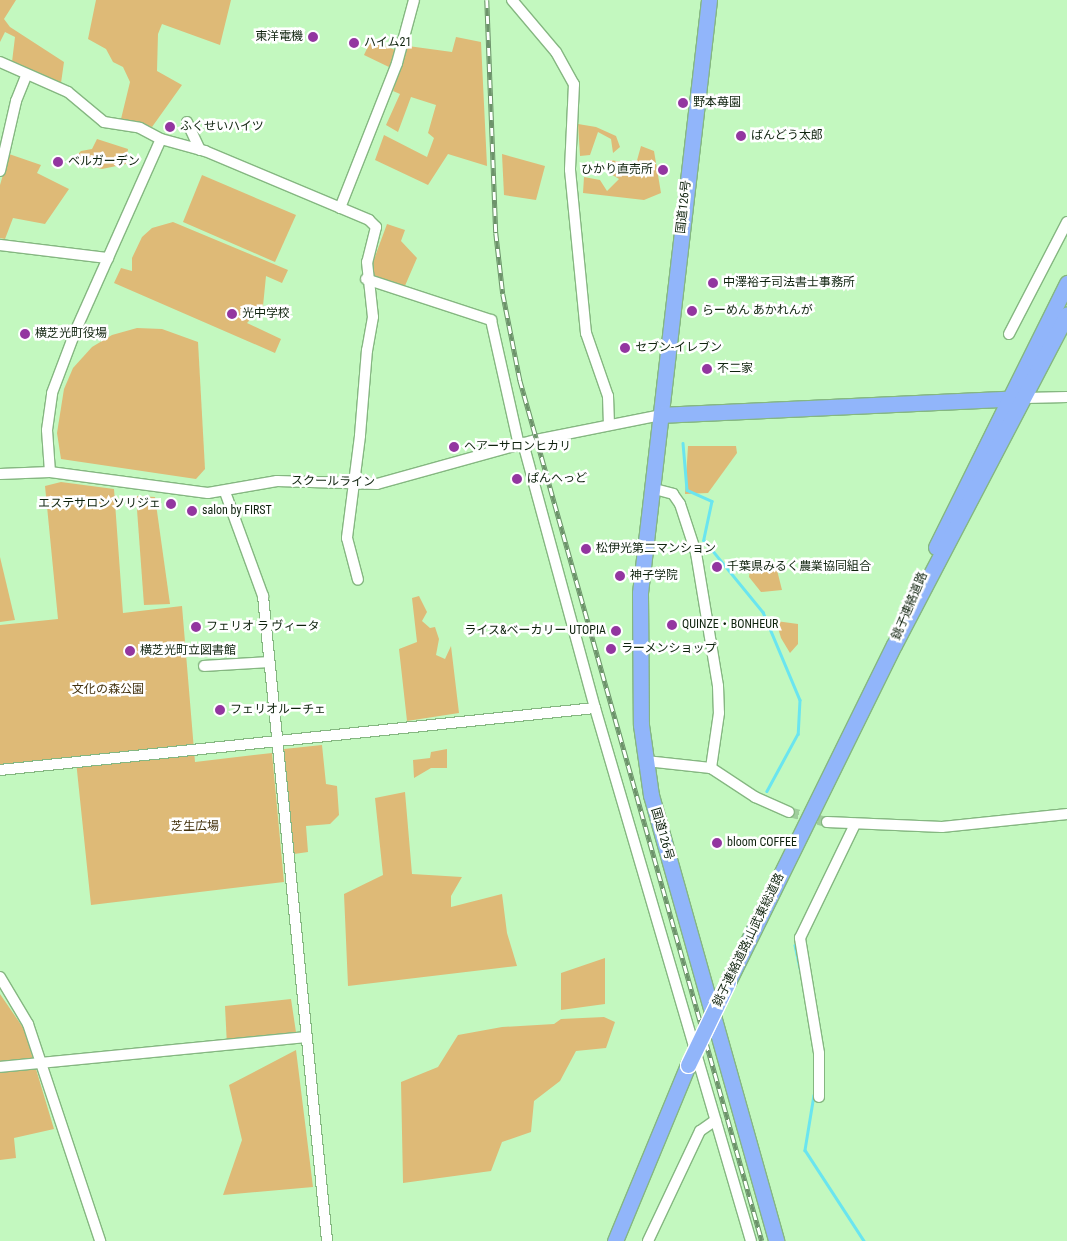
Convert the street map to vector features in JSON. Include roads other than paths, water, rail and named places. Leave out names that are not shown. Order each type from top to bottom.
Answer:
[{"type":"highway","name":"国道126号","points":[[709,0],[651,488],[638,628],[641,725],[652,795],[776,1241]]},
{"type":"highway","name":"銚子連絡道路","points":[[894,645],[935,548],[1067,283]]},
{"type":"highway","name":"銚子連絡道路","points":[[894,645],[1025,398],[1067,314]]},
{"type":"highway","points":[[661,415],[1025,398]]},
{"type":"highway","name":"銚子連絡道路;山武東総道路","points":[[615,1241],[688,1065],[894,645]]},
{"type":"street","points":[[340,208],[397,63],[414,0]]},
{"type":"street","points":[[512,0],[556,52],[574,84],[570,170],[586,333],[608,396],[609,425]]},
{"type":"street","points":[[0,62],[26,76],[68,92],[104,122],[140,128],[161,139],[200,150],[369,220],[376,227],[367,262],[366,279],[373,302],[373,317],[366,350],[347,538],[358,580]]},
{"type":"street","points":[[0,171],[16,101],[26,76]]},
{"type":"street","points":[[187,122],[200,150]]},
{"type":"street","points":[[50,472],[47,430],[52,393],[108,258],[161,139]]},
{"type":"street","points":[[1009,334],[1067,222]]},
{"type":"street","points":[[0,245],[108,258]]},
{"type":"street","points":[[366,279],[491,320],[521,444],[595,708],[751,1241]]},
{"type":"street","points":[[1025,398],[1067,397]]},
{"type":"street","name":"スクールライン","points":[[0,474],[50,472],[182,491],[225,492],[277,481],[386,483],[521,444],[661,415]]},
{"type":"street","points":[[651,488],[673,494],[680,504],[696,553],[718,686],[719,713],[711,768]]},
{"type":"street","points":[[225,492],[263,596],[275,742],[327,1241]]},
{"type":"street","points":[[204,666],[269,662]]},
{"type":"street","points":[[0,770],[595,708]]},
{"type":"street","points":[[646,762],[711,768],[755,797],[789,812]]},
{"type":"street","points":[[827,822],[942,827],[1067,814]]},
{"type":"street","points":[[819,1097],[819,1053],[800,938],[855,824]]},
{"type":"street","points":[[0,977],[24,1014],[43,1063],[100,1241]]},
{"type":"street","points":[[0,1068],[306,1037]]},
{"type":"street","points":[[648,1241],[700,1131],[716,1120]]},
{"type":"waterway","points":[[683,443],[687,490],[712,501],[704,540],[763,612],[800,700],[798,734],[767,791]]},
{"type":"waterway","points":[[795,945],[800,968]]},
{"type":"waterway","points":[[814,1095],[805,1150],[864,1241]]},
{"type":"tunnel","points":[[789,812],[827,822]]},
{"type":"railway","points":[[487,0],[496,233],[503,294],[520,380],[762,1241]]},
{"type":"place","name":"東洋電機","points":[[313,37]]},
{"type":"place","name":"ハイム21","points":[[354,43]]},
{"type":"place","name":"野本苺園","points":[[683,103]]},
{"type":"place","name":"ふくせいハイツ","points":[[170,127]]},
{"type":"place","name":"ばんどう太郎","points":[[741,136]]},
{"type":"place","name":"ベルガーデン","points":[[58,162]]},
{"type":"place","name":"ひかり直売所","points":[[663,170]]},
{"type":"place","name":"中澤裕子司法書士事務所","points":[[713,283]]},
{"type":"place","name":"らーめん あかれんが","points":[[692,311]]},
{"type":"place","name":"光中学校","points":[[232,314]]},
{"type":"place","name":"横芝光町役場","points":[[25,334]]},
{"type":"place","name":"セブン-イレブン","points":[[625,348]]},
{"type":"place","name":"不二家","points":[[707,369]]},
{"type":"place","name":"ヘアーサロンヒカリ","points":[[454,447]]},
{"type":"place","name":"ぱんへっど","points":[[517,479]]},
{"type":"place","name":"エステサロン ソリジェ","points":[[171,504]]},
{"type":"place","name":"salon by FIRST","points":[[192,511]]},
{"type":"place","name":"松伊光第二マンション","points":[[586,549]]},
{"type":"place","name":"千葉県みるく農業協同組合","points":[[717,567]]},
{"type":"place","name":"神子学院","points":[[620,576]]},
{"type":"place","name":"QUINZE・BONHEUR","points":[[672,625]]},
{"type":"place","name":"フェリオ ラ ヴィータ","points":[[196,627]]},
{"type":"place","name":"ライス&ベーカリー UTOPIA","points":[[616,631]]},
{"type":"place","name":"ラーメンショップ","points":[[611,649]]},
{"type":"place","name":"横芝光町立図書館","points":[[130,651]]},
{"type":"place","name":"フェリオルーチェ","points":[[220,710]]},
{"type":"place","name":"bloom COFFEE","points":[[717,843]]},
{"type":"park label","name":"文化の森公園","points":[[108,690]]},
{"type":"park label","name":"芝生広場","points":[[195,827]]}]
